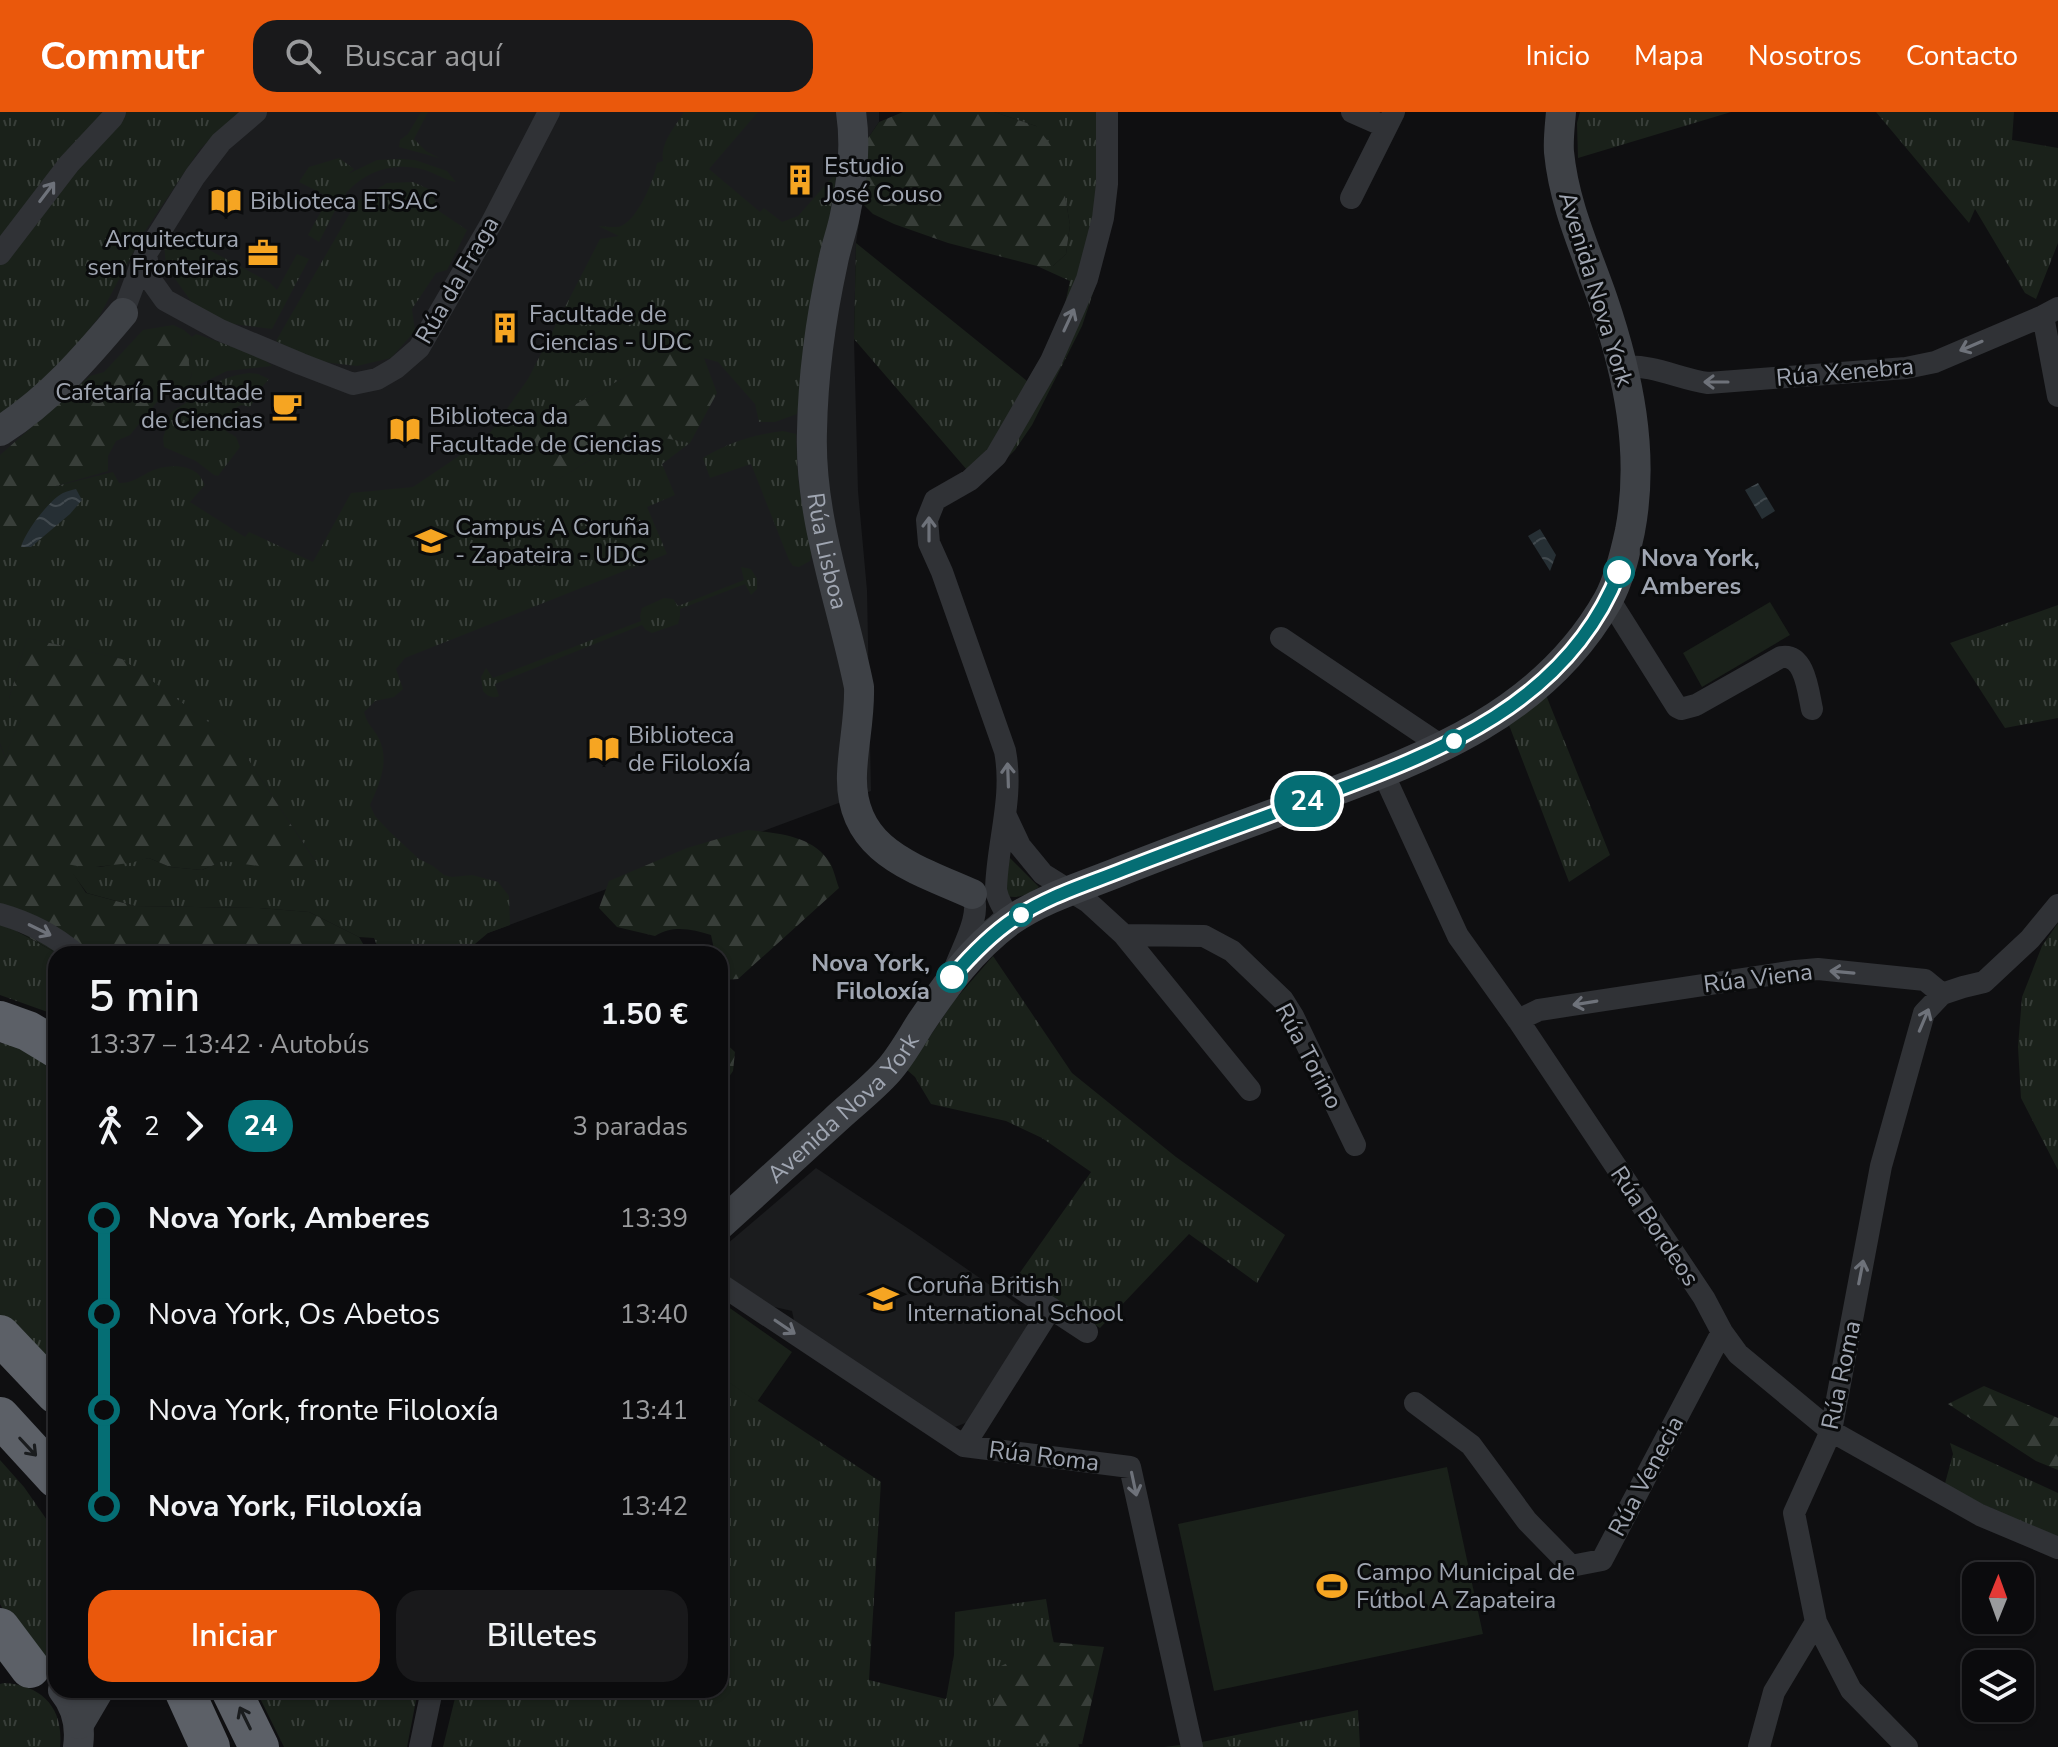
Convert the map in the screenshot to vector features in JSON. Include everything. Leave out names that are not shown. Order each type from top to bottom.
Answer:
[{"type":"highway","points":[[0,1007],[33,1018],[48,1027]]},
{"type":"highway","points":[[0,1021],[28,1031],[48,1043]]},
{"type":"highway","points":[[0,1335],[48,1386]]},
{"type":"highway","points":[[0,1361],[48,1408]]},
{"type":"highway","points":[[0,1417],[48,1469]]},
{"type":"highway","points":[[0,1628],[29,1672]]},
{"type":"highway","points":[[188,1698],[210,1747]]},
{"type":"highway","points":[[235,1698],[259,1747]]},
{"type":"main road","name":"Rúa Lisboa","points":[[851,112],[849,188],[820,334],[812,460],[823,533],[859,687],[852,792],[859,819],[882,848],[915,869],[972,894]]},
{"type":"main road","name":"Avenida Nova York","points":[[728,1218],[890,1070],[952,977],[982,943],[1015,918],[1070,891],[1383,773],[1443,747],[1495,718],[1549,675],[1578,643],[1609,599],[1619,572],[1635,497],[1636,460],[1633,419],[1623,367],[1603,299],[1568,204],[1555,113]]},
{"type":"main road","points":[[0,431],[22,418],[59,386],[123,313]]},
{"type":"main road","points":[[68,1698],[75,1709],[79,1736]]},
{"type":"main road","points":[[79,1736],[96,1698]]},
{"type":"street","points":[[0,254],[69,164],[115,112]]},
{"type":"street","points":[[123,313],[151,246],[195,176],[221,142],[256,112]]},
{"type":"street","name":"Rúa da Fraga","points":[[165,300],[220,330],[353,384],[377,379],[396,368],[419,348],[492,222],[549,112]]},
{"type":"street","points":[[1002,907],[996,879],[1006,815],[1008,785],[1005,751],[929,543],[927,520],[935,500],[970,480],[996,456],[1051,361],[1075,307],[1087,279],[1103,218],[1107,184],[1107,112]]},
{"type":"street","points":[[1351,198],[1390,119],[1352,112]]},
{"type":"street","points":[[123,313],[146,302],[165,300],[150,279],[151,246]]},
{"type":"street","name":"Rúa da Fraga","points":[[151,246],[158,271],[187,312]]},
{"type":"street","points":[[2051,312],[2058,396]]},
{"type":"street","name":"Rúa Xenebra","points":[[1623,367],[1647,367],[1708,383],[1906,368],[1935,362],[2051,312]]},
{"type":"street","points":[[1609,599],[1677,707],[1681,709],[1696,705],[1781,657],[1789,656],[1796,659],[1806,679],[1812,709]]},
{"type":"street","points":[[1281,638],[1443,747]]},
{"type":"street","name":"Rúa Bordeos","points":[[1383,773],[1458,936],[1518,1020],[1704,1298],[1738,1354],[1831,1431],[1980,1515],[2058,1548]]},
{"type":"street","points":[[1006,815],[1030,860],[1043,874],[1088,902],[1124,935],[1250,1090]]},
{"type":"street","points":[[952,977],[974,917],[976,901],[972,894]]},
{"type":"street","name":"Rúa Lisboa","points":[[972,894],[1002,907]]},
{"type":"street","points":[[1942,994],[1984,982],[2030,939],[2058,905]]},
{"type":"street","name":"Avenida Nova York","points":[[982,943],[987,934],[1005,918],[1006,910],[1002,907]]},
{"type":"street","points":[[0,914],[60,940],[67,946]]},
{"type":"street","name":"Rúa Torino","points":[[1124,935],[1204,936],[1232,951],[1283,1000],[1355,1145]]},
{"type":"street","name":"Rúa Viena","points":[[1518,1020],[1539,1010],[1818,969],[1925,980],[1942,994]]},
{"type":"street","name":"Rúa Roma","points":[[1907,1747],[1851,1690],[1816,1622],[1794,1513],[1831,1431],[1881,1166],[1924,1013],[1942,994]]},
{"type":"street","points":[[1017,1286],[1087,1332]]},
{"type":"street","name":"Rúa Roma","points":[[728,1289],[964,1446],[1130,1467],[1192,1747]]},
{"type":"street","points":[[964,1446],[1051,1308]]},
{"type":"street","name":"Rúa Venecia","points":[[1415,1403],[1471,1445],[1527,1521],[1571,1566],[1602,1560],[1722,1332]]},
{"type":"street","points":[[1759,1747],[1774,1692],[1816,1622]]},
{"type":"street","points":[[420,1747],[430,1698]]},
{"type":"shaded area","name":"Campus A Coruña - Zapateira - UDC","points":[[158,112],[879,112],[879,122],[864,144],[862,203],[856,243],[854,339],[858,491],[867,590],[871,791],[488,933],[0,819],[0,404]]},
{"type":"shaded area","name":"Coruña British International School","points":[[816,1168],[1023,1308],[1027,1327],[968,1422],[955,1427],[795,1325],[792,1311],[770,1306],[728,1280],[728,1243]]},
{"type":"green space","points":[[0,112],[240,112],[200,149],[143,234],[99,317],[61,364],[0,417]]},
{"type":"green space","points":[[421,112],[428,112],[414,139],[439,158],[399,147],[400,140],[408,134]]},
{"type":"green space","points":[[684,112],[758,112],[709,169],[760,212],[764,208],[782,222],[798,216],[837,172],[797,414],[775,422],[759,422],[755,404],[718,362],[675,350],[506,442],[559,479],[636,432],[690,443],[662,464],[675,495],[647,507],[667,554],[405,658],[396,669],[403,689],[394,697],[375,701],[364,712],[381,744],[384,762],[370,805],[375,816],[419,859],[444,875],[472,875],[498,882],[509,896],[510,925],[488,933],[473,946],[377,946],[374,938],[359,937],[309,912],[135,906],[87,893],[65,863],[100,867],[149,858],[170,867],[202,870],[223,861],[316,862],[238,744],[122,659],[27,638],[9,698],[21,720],[6,759],[0,743],[0,534],[10,535],[42,510],[56,486],[113,472],[119,483],[124,483],[174,466],[193,470],[205,485],[190,502],[245,537],[249,532],[313,562],[351,493],[413,487],[487,437],[528,379],[600,239],[619,236],[598,226],[620,226],[635,214],[649,188],[657,163],[663,161],[666,142]]},
{"type":"green space","points":[[903,112],[994,112],[1036,126],[1054,149],[1070,225],[1066,254],[1053,266],[1037,266],[948,243],[873,214],[862,203],[864,144],[879,122]]},
{"type":"green space","points":[[994,112],[1115,112],[1098,278],[1082,326],[1032,425],[1015,450],[980,485],[854,339],[856,243],[1027,381],[1061,323],[1070,281],[1037,266],[1053,266],[1066,254],[1070,225],[1065,196],[1036,126]]},
{"type":"green space","points":[[1580,112],[1731,112],[1578,158],[1577,123]]},
{"type":"green space","points":[[1876,112],[2014,112],[2012,140],[2058,148],[2058,243],[2036,299],[2025,293],[1975,209],[1969,223]]},
{"type":"green space","points":[[339,158],[354,169],[348,174],[377,160],[415,160],[447,171],[456,182],[411,167],[390,168],[371,174],[347,192],[319,242],[308,235],[329,197],[299,182],[309,167]]},
{"type":"green space","points":[[413,182],[431,190],[439,211],[467,230],[447,270],[436,273],[412,309],[415,331],[391,358],[357,366],[315,361],[276,341],[357,201],[387,183]]},
{"type":"green space","points":[[171,234],[185,237],[269,282],[277,290],[297,254],[309,259],[272,329],[226,323],[193,304],[166,266],[164,244]]},
{"type":"green space","points":[[173,325],[192,337],[189,360],[192,373],[186,391],[171,391],[157,402],[130,435],[116,441],[108,456],[108,471],[56,486],[42,510],[10,536],[0,534],[0,455],[90,376],[104,372],[143,330]]},
{"type":"green space","points":[[196,334],[260,356],[272,366],[227,371],[186,391],[192,374],[189,360],[192,337]]},
{"type":"green space","points":[[675,350],[704,358],[717,393],[690,443],[635,432],[559,479],[505,443]]},
{"type":"green space","points":[[249,373],[269,379],[250,407],[237,407],[226,431],[236,437],[240,447],[218,476],[196,461],[164,447],[163,438],[171,412],[218,382]]},
{"type":"green space","points":[[783,431],[796,434],[802,505],[811,546],[810,561],[799,567],[793,566],[789,560],[751,464],[710,478],[703,458],[742,440]]},
{"type":"green space","points":[[741,567],[751,569],[757,579],[757,589],[751,595],[745,584],[680,609],[678,624],[652,633],[642,625],[495,684],[499,696],[490,696],[483,691],[481,677],[486,668],[493,678],[641,621],[642,608],[664,598],[673,599],[678,606],[744,580]]},
{"type":"green space","points":[[1770,602],[1790,635],[1702,687],[1683,653]]},
{"type":"green space","points":[[2058,605],[2058,718],[2005,728],[1950,643]]},
{"type":"green space","points":[[27,638],[122,659],[238,744],[316,863],[287,870],[223,861],[202,870],[170,867],[149,858],[87,868],[67,864],[86,893],[135,906],[309,912],[359,937],[364,946],[48,948],[0,921],[0,745],[6,760],[21,720],[9,699]]},
{"type":"green space","points":[[1546,695],[1610,855],[1569,882],[1509,725]]},
{"type":"green space","points":[[748,830],[794,837],[823,854],[830,863],[839,888],[738,979],[728,980],[728,946],[713,946],[711,935],[683,929],[669,930],[655,936],[617,927],[599,908],[609,881],[687,848]]},
{"type":"green space","points":[[1007,855],[1039,887],[1024,895],[1007,896]]},
{"type":"green space","points":[[0,922],[48,948],[48,1012],[0,995]]},
{"type":"green space","points":[[2058,923],[2058,1170],[2021,1098],[2018,1047],[2022,997],[2042,946]]},
{"type":"green space","points":[[993,956],[1072,1073],[1176,1157],[1285,1235],[1257,1283],[1189,1234],[1100,1328],[1019,1274],[1091,1172],[1042,1138],[1006,1121],[931,1104],[915,1077],[907,1070],[954,1001]]},
{"type":"green space","points":[[0,1043],[21,1046],[48,1065],[48,1364],[0,1317]]},
{"type":"green space","points":[[728,1045],[735,1052],[733,1071],[728,1078]]},
{"type":"green space","points":[[728,1307],[792,1352],[757,1402],[728,1382]]},
{"type":"green space","points":[[728,1381],[881,1482],[869,1680],[946,1699],[954,1655],[955,1612],[1046,1599],[1079,1747],[443,1747],[455,1698],[728,1698]]},
{"type":"green space","points":[[1984,1386],[2058,1418],[2058,1470],[2036,1461],[1948,1404]]},
{"type":"green space","points":[[1950,1443],[2058,1493],[2058,1538],[1944,1487],[1953,1454]]},
{"type":"green space","points":[[0,1460],[48,1522],[48,1658],[24,1638],[0,1604]]},
{"type":"green space","name":"Campo Municipal de Fútbol A Zapateira","points":[[1447,1467],[1483,1634],[1214,1691],[1178,1524]]},
{"type":"green space","points":[[1052,1642],[1104,1647],[1082,1744],[1026,1743],[992,1709],[1001,1666]]},
{"type":"green space","points":[[0,1684],[29,1688],[48,1701],[58,1721],[60,1747],[0,1747]]},
{"type":"green space","points":[[260,1698],[416,1698],[407,1747],[284,1747]]},
{"type":"green space","points":[[1358,1710],[1360,1747],[1164,1747],[1197,1743]]},
{"type":"water","points":[[1758,483],[1775,511],[1762,519],[1745,490]]},
{"type":"water","points":[[76,489],[82,500],[70,514],[31,547],[21,547],[32,525],[51,502],[63,493]]},
{"type":"water","points":[[1540,529],[1556,555],[1550,571],[1528,536]]},
{"type":"bus line","name":"24","points":[[952,977],[982,943],[1043,902],[1383,773],[1443,747],[1495,718],[1549,675],[1578,643],[1609,599],[1619,572]]},
{"type":"place","name":"Estudio José Couso","points":[[800,180]]},
{"type":"place","name":"Biblioteca ETSAC","points":[[226,201]]},
{"type":"place","name":"Arquitectura sen Fronteiras","points":[[263,253]]},
{"type":"place","name":"Facultade de Ciencias - UDC","points":[[505,328]]},
{"type":"place","name":"Cafetaría Facultade de Ciencias","points":[[287,406]]},
{"type":"place","name":"Biblioteca da Facultade de Ciencias","points":[[405,430]]},
{"type":"place","name":"Campus A Coruña - Zapateira - UDC","points":[[431,541]]},
{"type":"place","name":"Nova York, Amberes","points":[[1619,572]]},
{"type":"place","name":"Biblioteca de Filoloxía","points":[[604,749]]},
{"type":"place","name":"Nova York, Filoloxía","points":[[952,977]]},
{"type":"place","name":"Coruña British International School","points":[[883,1299]]},
{"type":"place","name":"Campo Municipal de Fútbol A Zapateira","points":[[1332,1586]]}]
